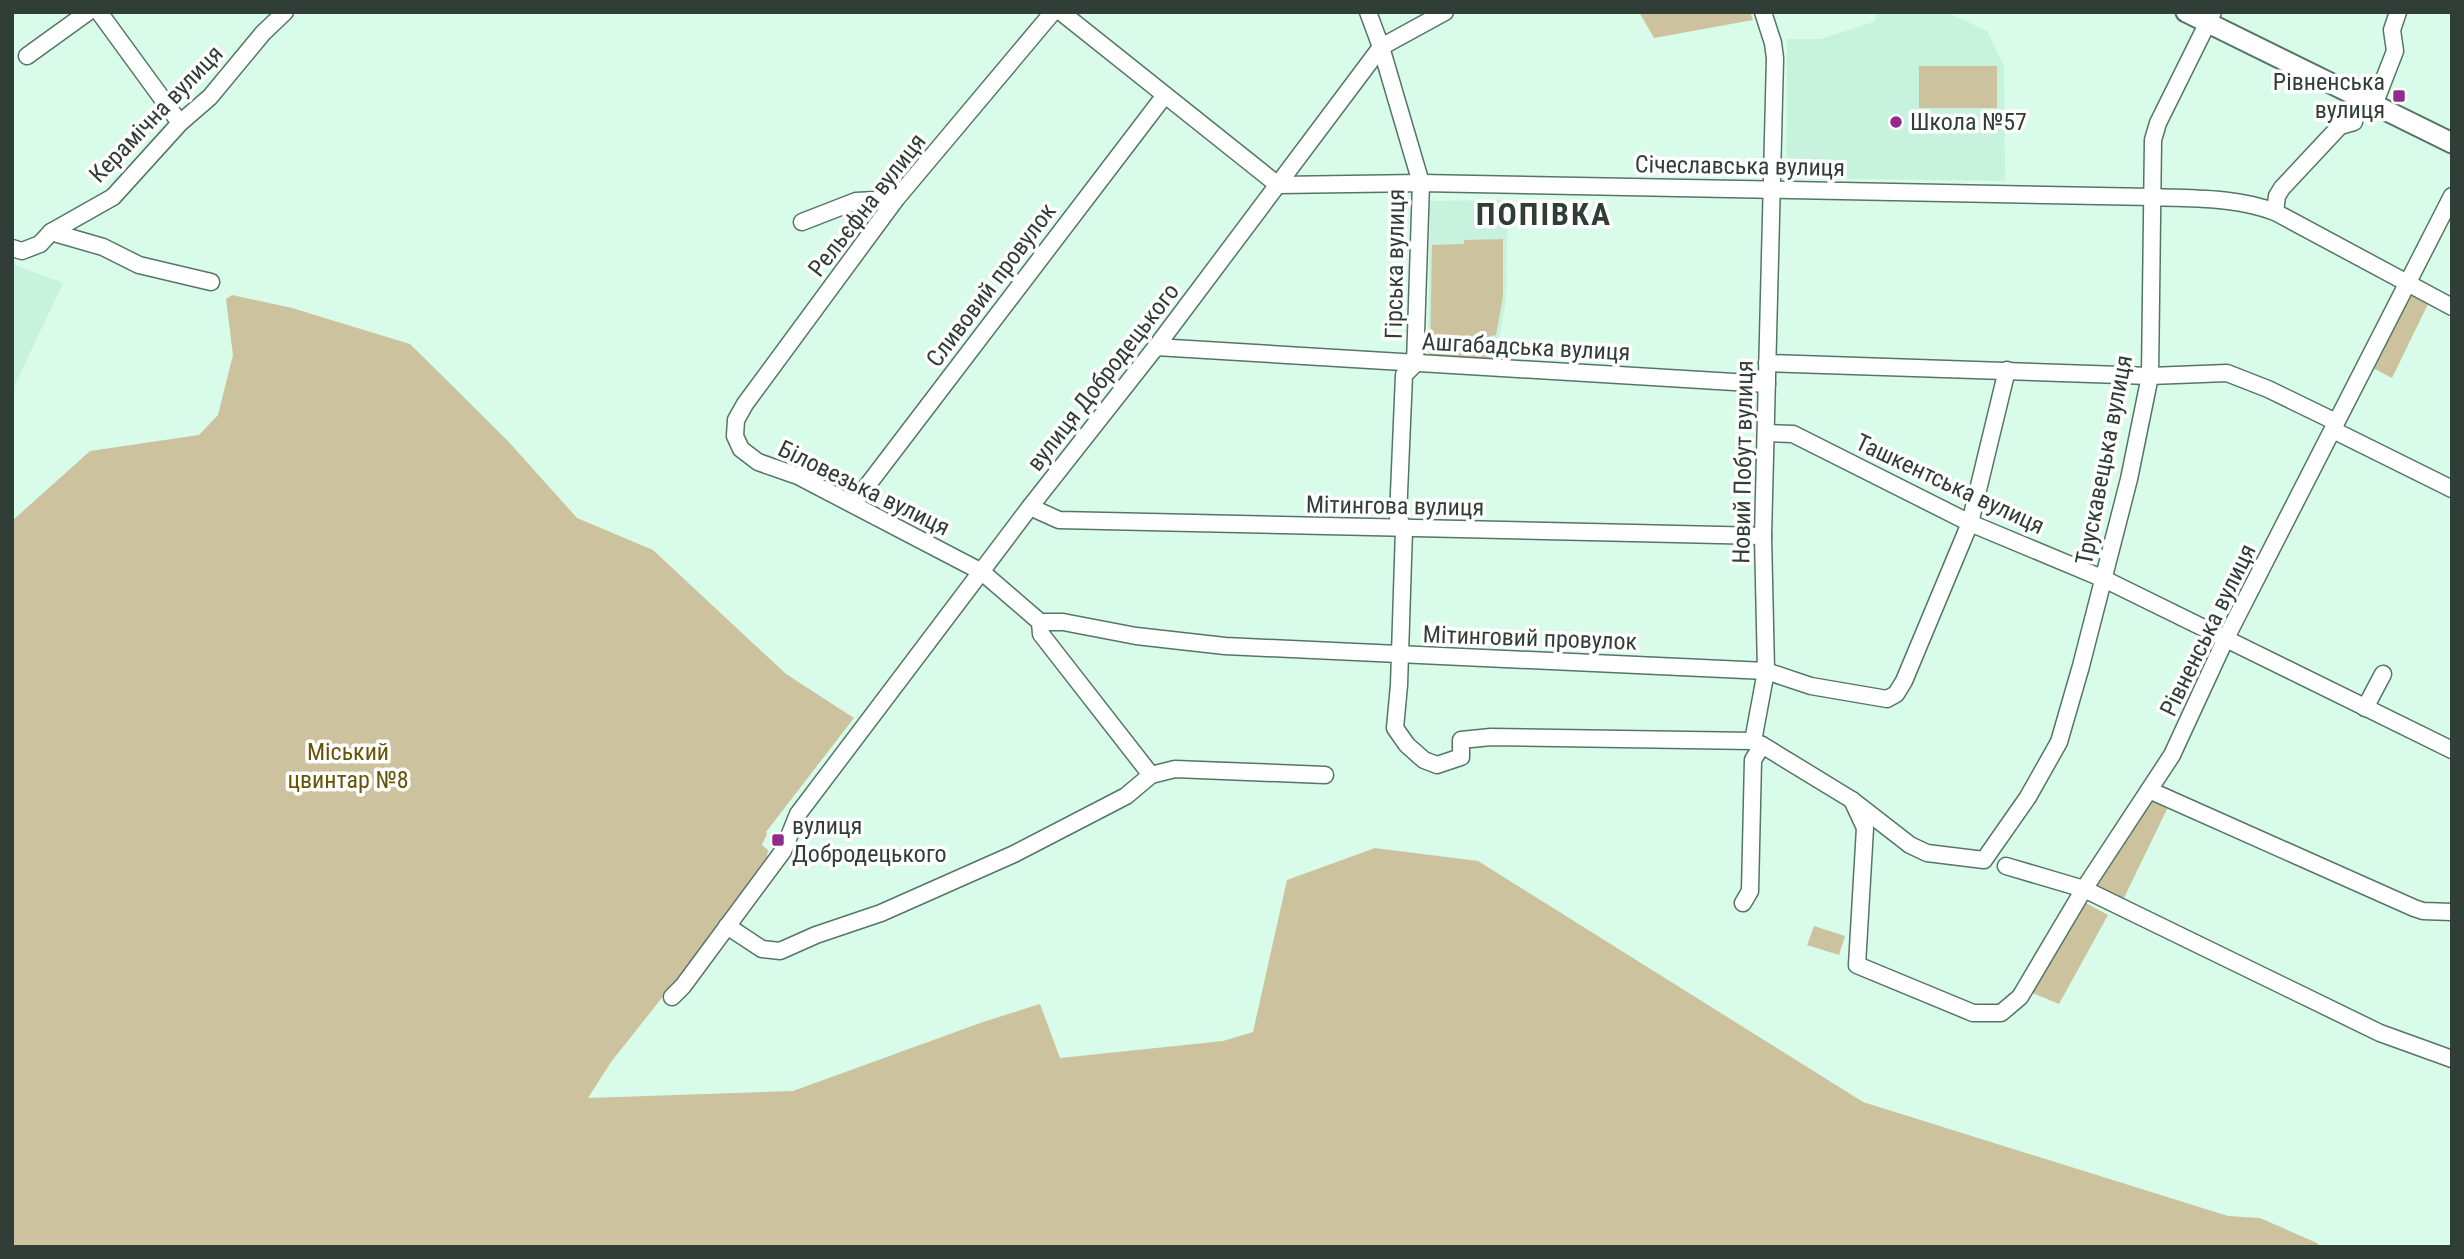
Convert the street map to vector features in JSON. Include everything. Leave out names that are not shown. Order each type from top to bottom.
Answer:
[{"type":"main road","points":[[2186,12],[2210,17],[2374,105],[2452,143]]},
{"type":"street","points":[[27,56],[89,12]]},
{"type":"street","points":[[99,12],[180,123]]},
{"type":"street","name":"Керамічна вулиця","points":[[12,248],[22,251],[40,244],[51,232],[113,197],[180,123],[209,97],[263,33],[285,12]]},
{"type":"street","name":"Рельєфна вулиця","points":[[735,436],[736,420],[745,404],[896,199],[1053,12]]},
{"type":"street","points":[[1061,12],[1278,185]]},
{"type":"street","name":"Гірська вулиця","points":[[1368,12],[1421,183],[1415,364],[1404,375],[1398,517],[1404,529],[1395,728],[1406,745],[1424,760],[1437,765],[1461,757],[1461,740],[1491,737],[1758,743]]},
{"type":"street","name":"вулиця Добродецького","points":[[672,997],[783,851],[798,814],[1030,507],[1156,347],[1381,47],[1445,12]]},
{"type":"street","name":"Новий Побут вулиця","points":[[1743,904],[1750,891],[1753,760],[1758,743],[1766,671],[1763,536],[1774,58],[1773,43],[1763,12]]},
{"type":"street","points":[[2374,105],[2395,51],[2392,30],[2398,12]]},
{"type":"street","name":"Трускавецька вулиця","points":[[1852,800],[1899,837],[1927,853],[1984,860],[2028,797],[2059,742],[2129,479],[2150,376],[2151,155],[2158,123],[2210,17]]},
{"type":"street","name":"Сливовий провулок","points":[[854,503],[1165,95]]},
{"type":"street","points":[[2275,212],[2281,188],[2340,126],[2354,122]]},
{"type":"street","name":"Січеславська вулиця","points":[[1278,185],[1421,183],[2225,200],[2256,205],[2275,212],[2452,307]]},
{"type":"street","name":"Рівненська вулиця","points":[[1852,800],[1865,828],[1857,965],[1973,1013],[2001,1013],[2020,997],[2084,889],[2172,755],[2226,638],[2452,196]]},
{"type":"street","points":[[802,222],[856,201],[896,199]]},
{"type":"street","points":[[51,232],[103,247],[139,265],[211,282]]},
{"type":"street","name":"Ашгабадська вулиця","points":[[1156,347],[1767,384]]},
{"type":"street","points":[[1768,363],[2150,376],[2227,373],[2268,389],[2452,489]]},
{"type":"street","points":[[1970,523],[2007,370]]},
{"type":"street","name":"Ташкентська вулиця","points":[[1766,433],[1793,434],[1970,523],[2104,579],[2452,750]]},
{"type":"street","name":"Біловезька вулиця","points":[[735,436],[741,449],[758,462],[798,476],[854,503],[982,572],[1041,622]]},
{"type":"street","name":"Мітингова вулиця","points":[[1030,507],[1059,520],[1763,536]]},
{"type":"street","name":"Мітинговий провулок","points":[[1041,622],[1063,622],[1136,636],[1225,646],[1766,671],[1811,686],[1887,699],[1896,694],[1904,681],[1970,523]]},
{"type":"street","points":[[1041,622],[1041,634],[1151,775]]},
{"type":"street","points":[[2365,708],[2383,674]]},
{"type":"street","points":[[1758,743],[1852,800]]},
{"type":"street","points":[[727,926],[762,949],[780,951],[817,934],[881,913],[1014,854],[1126,796],[1151,775],[1175,769],[1325,775]]},
{"type":"street","points":[[2149,790],[2414,908],[2452,912]]},
{"type":"street","points":[[2006,866],[2084,889],[2380,1033],[2452,1059]]},
{"type":"shaded area","name":"Школа №57","points":[[1879,12],[1946,12],[1987,31],[2004,67],[2005,181],[1786,178],[1787,39],[1821,39],[1874,22]]},
{"type":"shaded area","points":[[1508,200],[1506,301],[1499,338],[1500,367],[1428,359],[1430,201]]},
{"type":"shaded area","points":[[12,264],[63,283],[12,391]]},
{"type":"green space","points":[[1639,12],[1750,12],[1753,20],[1654,38]]},
{"type":"green space","points":[[1919,66],[1997,66],[1997,108],[1919,108]]},
{"type":"green space","points":[[1503,239],[1503,296],[1496,335],[1490,336],[1490,360],[1436,360],[1430,355],[1432,245],[1464,244],[1464,240]]},
{"type":"green space","points":[[2406,293],[2428,304],[2392,378],[2369,366]]},
{"type":"green space","name":"Міський цвинтар №8","points":[[232,295],[292,308],[410,344],[508,441],[577,518],[653,550],[786,674],[854,718],[766,832],[762,845],[768,850],[767,857],[673,984],[611,1062],[588,1098],[793,1091],[1040,1004],[1060,1058],[1223,1041],[1253,1032],[1287,880],[1375,848],[1478,861],[1863,1102],[2228,1216],[2260,1218],[2317,1243],[2320,1247],[12,1247],[12,521],[90,451],[199,435],[218,415],[233,355],[226,299]]},
{"type":"green space","points":[[2150,796],[2168,807],[2122,902],[2091,886]]},
{"type":"green space","points":[[2084,902],[2108,915],[2059,1004],[2030,992]]},
{"type":"green space","points":[[1814,926],[1845,936],[1839,955],[1807,945]]},
{"type":"place","name":"Рівненська вулиця","points":[[2399,96]]},
{"type":"place","name":"Школа №57","points":[[1896,122]]},
{"type":"place","name":"вулиця Добродецького","points":[[778,840]]},
{"type":"district","name":"ПОПІВКА","points":[[1544,214]]}]
